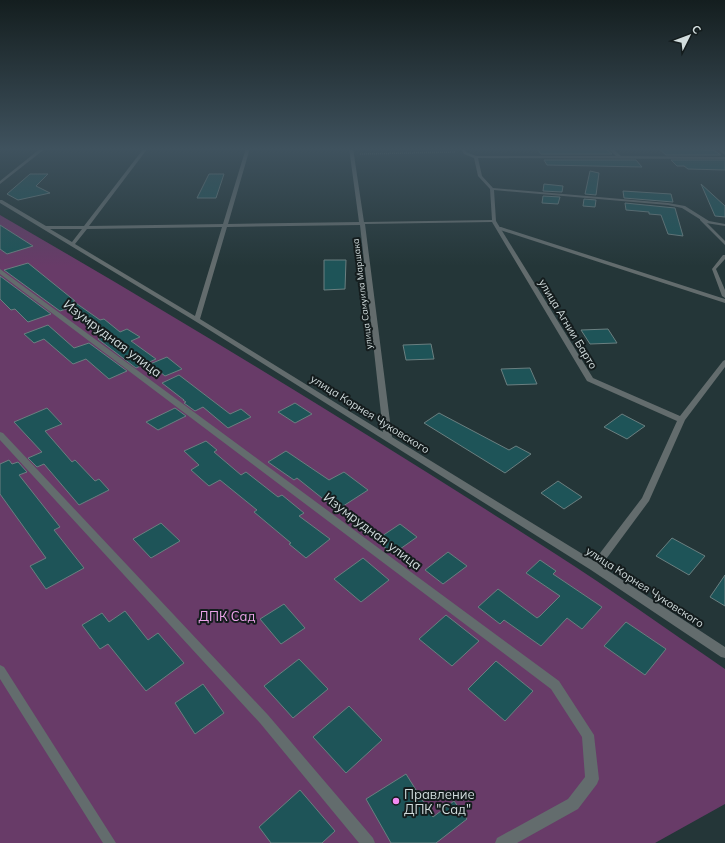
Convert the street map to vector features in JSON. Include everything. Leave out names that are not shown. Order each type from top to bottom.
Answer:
[{"type":"street","points":[[72,245],[116,187]]},
{"type":"street","points":[[197,320],[236,187]]},
{"type":"street","name":"улица Самуила Маршака","points":[[357,187],[388,438]]},
{"type":"street","points":[[43,228],[494,221],[492,189],[668,204],[683,207],[701,219],[725,225]]},
{"type":"street","name":"улица Корнея Чуковского","points":[[0,201],[197,320],[595,566],[725,653]]},
{"type":"street","name":"улица Агнии Барто","points":[[494,221],[590,379],[681,420]]},
{"type":"street","name":"Изумрудная улица","points":[[0,271],[555,685],[588,735],[592,779],[573,804],[502,843]]},
{"type":"street","points":[[595,566],[646,499],[681,420],[725,362]]},
{"type":"street","points":[[0,435],[264,719],[368,843]]},
{"type":"lane","points":[[701,219],[725,244]]},
{"type":"lane","points":[[499,228],[725,301]]},
{"type":"lane","points":[[725,256],[714,268],[725,296]]},
{"type":"lane","points":[[718,278],[725,280]]},
{"type":"lane","points":[[0,670],[110,843]]},
{"type":"green space","name":"ДПК Сад","points":[[0,215],[279,381],[486,509],[576,567],[725,669],[725,804],[655,843],[0,843]]},
{"type":"building","points":[[15,187],[39,187],[50,193],[18,200],[7,194]]},
{"type":"building","points":[[202,187],[220,187],[216,198],[197,198]]},
{"type":"building","points":[[544,187],[563,187],[562,192],[543,191]]},
{"type":"building","points":[[586,187],[597,187],[596,195],[585,194]]},
{"type":"building","points":[[702,187],[705,187],[725,206],[725,217],[715,216]]},
{"type":"building","points":[[623,191],[671,194],[673,202],[624,198]]},
{"type":"building","points":[[543,196],[560,197],[558,204],[542,203]]},
{"type":"building","points":[[584,199],[596,200],[595,207],[583,206]]},
{"type":"building","points":[[625,203],[675,208],[683,236],[668,234],[661,215],[649,214],[649,212],[626,210]]},
{"type":"building","points":[[0,225],[33,246],[7,254],[0,249]]},
{"type":"building","points":[[324,260],[346,260],[345,289],[324,290]]},
{"type":"building","points":[[28,263],[75,301],[73,301],[100,320],[104,319],[120,332],[127,329],[140,337],[131,341],[156,359],[136,368],[98,339],[103,337],[69,311],[72,307],[60,311],[4,270]]},
{"type":"building","points":[[0,276],[51,314],[28,322],[15,309],[11,310],[0,299]]},
{"type":"building","points":[[48,325],[74,348],[89,343],[127,371],[109,379],[86,359],[73,364],[44,339],[34,343],[24,334]]},
{"type":"building","points":[[608,329],[617,343],[590,344],[581,330]]},
{"type":"building","points":[[431,344],[434,359],[406,360],[403,345]]},
{"type":"building","points":[[167,357],[182,369],[165,376],[150,364]]},
{"type":"building","points":[[530,368],[537,384],[507,385],[501,369]]},
{"type":"building","points":[[179,375],[230,414],[241,409],[251,417],[228,428],[203,407],[195,411],[184,403],[186,402],[184,400],[162,383]]},
{"type":"building","points":[[295,403],[312,414],[295,423],[278,412]]},
{"type":"building","points":[[47,408],[62,424],[45,431],[72,462],[75,460],[95,481],[99,479],[109,490],[79,505],[44,464],[37,467],[28,458],[42,452],[14,422]]},
{"type":"building","points":[[175,408],[186,416],[158,430],[146,422]]},
{"type":"building","points":[[439,413],[509,450],[516,446],[531,454],[505,473],[424,423]]},
{"type":"building","points":[[622,414],[645,426],[627,439],[604,427]]},
{"type":"building","points":[[206,441],[217,450],[214,452],[241,475],[246,472],[278,497],[282,495],[304,513],[299,516],[330,539],[306,558],[289,544],[291,543],[254,512],[257,510],[220,480],[209,486],[191,470],[199,465],[184,451]]},
{"type":"building","points":[[286,451],[329,480],[344,472],[368,490],[337,510],[297,478],[294,480],[268,462]]},
{"type":"building","points":[[9,460],[12,464],[18,462],[27,472],[19,475],[60,527],[54,530],[84,568],[46,589],[30,566],[46,558],[0,494],[0,464]]},
{"type":"building","points":[[558,481],[582,497],[564,509],[541,493]]},
{"type":"building","points":[[161,523],[180,541],[151,558],[133,539]]},
{"type":"building","points":[[400,524],[417,537],[393,554],[376,540]]},
{"type":"building","points":[[672,538],[705,556],[689,575],[656,556]]},
{"type":"building","points":[[448,552],[467,566],[443,584],[425,570]]},
{"type":"building","points":[[363,558],[389,580],[361,602],[334,579]]},
{"type":"building","points":[[540,560],[556,571],[553,574],[602,607],[582,629],[567,618],[541,646],[504,620],[500,624],[478,607],[498,589],[537,618],[540,616],[560,596],[526,573]]},
{"type":"building","points":[[725,575],[725,606],[710,597]]},
{"type":"building","points":[[284,604],[305,628],[281,644],[260,619]]},
{"type":"building","points":[[125,611],[148,640],[158,633],[184,663],[146,691],[108,644],[100,649],[82,625],[102,613],[109,622]]},
{"type":"building","points":[[446,615],[479,641],[452,666],[419,639]]},
{"type":"building","points":[[626,622],[666,649],[645,675],[604,646]]},
{"type":"building","points":[[299,659],[328,689],[293,718],[264,686]]},
{"type":"building","points":[[496,661],[533,691],[505,721],[468,689]]},
{"type":"building","points":[[203,684],[224,713],[195,734],[175,703]]},
{"type":"building","points":[[349,706],[382,740],[346,773],[313,737]]},
{"type":"building","points":[[406,774],[433,817],[454,801],[467,819],[436,843],[391,843],[366,799]]},
{"type":"building","points":[[300,790],[335,831],[322,843],[271,843],[259,827]]},
{"type":"place","name":"Правление ДПК \"Сад\"","points":[[396,801]]}]
